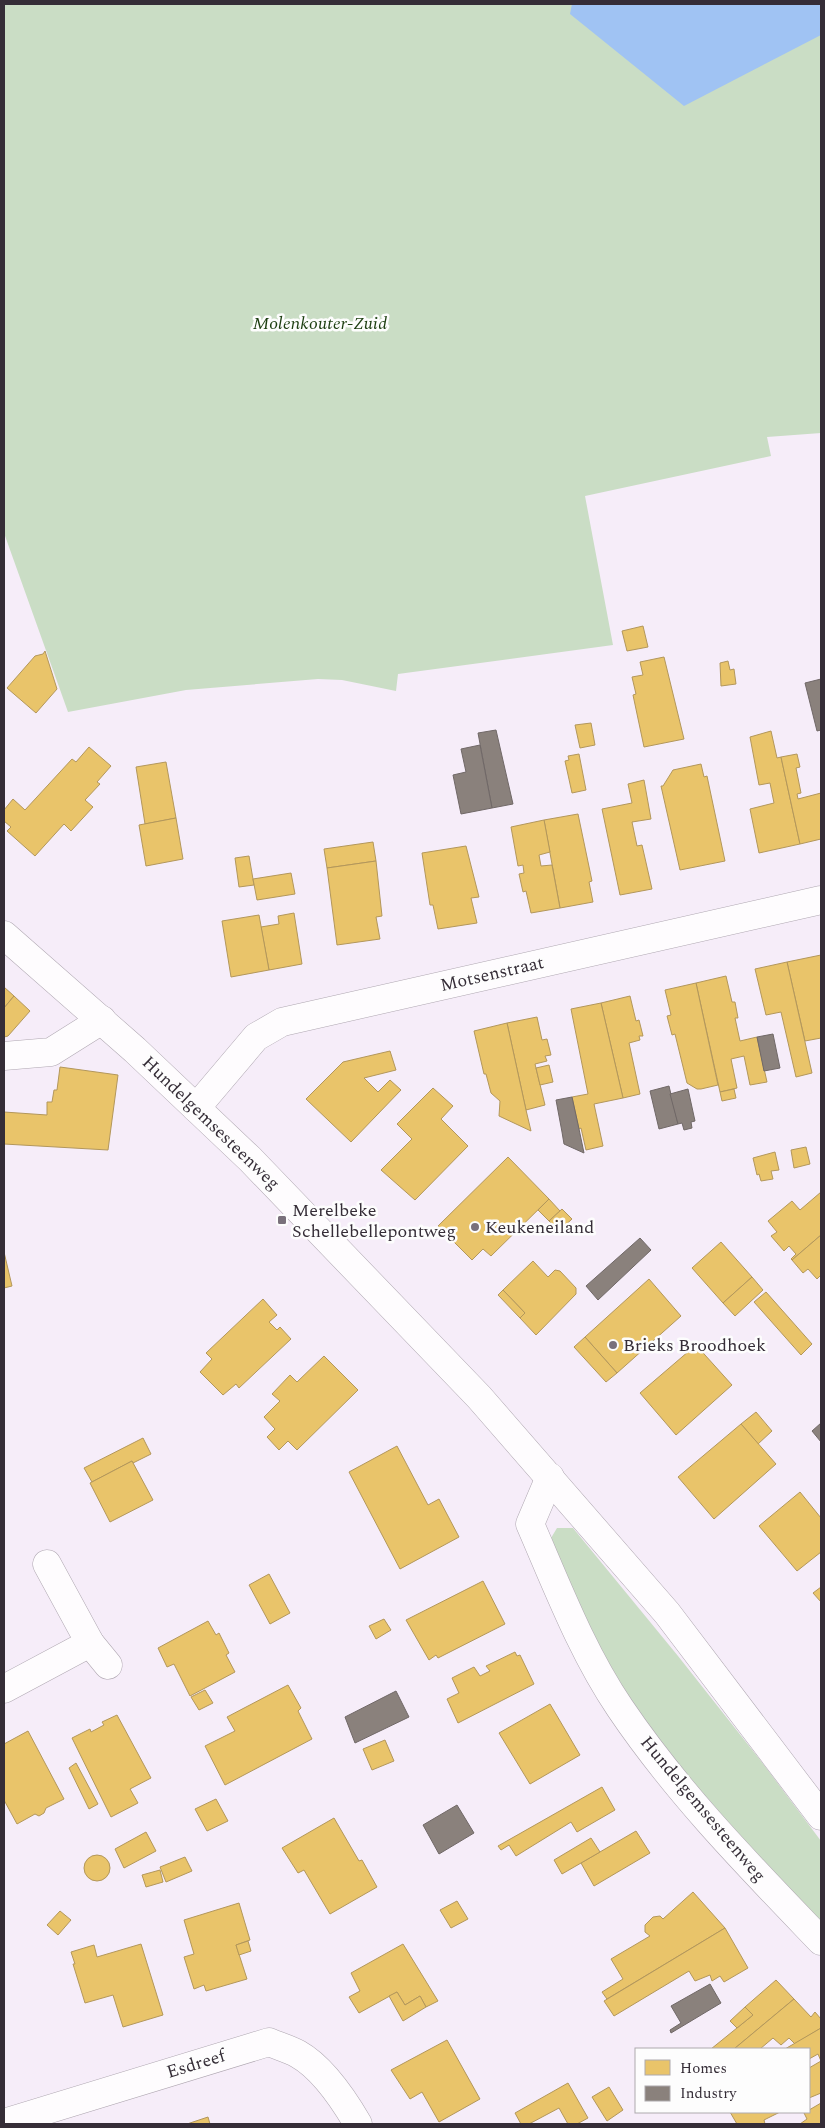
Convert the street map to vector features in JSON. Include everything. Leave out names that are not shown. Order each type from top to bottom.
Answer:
[{"type":"street","name":"Motsenstraat","points":[[196,1108],[256,1037],[282,1022],[821,900]]},
{"type":"street","name":"Hundelgemsesteenweg","points":[[4,935],[102,1020],[196,1108],[325,1236],[479,1397],[667,1613],[821,1816]]},
{"type":"street","points":[[4,1056],[51,1052],[102,1020]]},
{"type":"street","name":"Hundelgemsesteenweg","points":[[550,1477],[530,1524],[584,1645],[619,1707],[669,1775],[724,1839],[821,1941]]},
{"type":"street","points":[[47,1564],[90,1642],[108,1665]]},
{"type":"street","points":[[4,1689],[90,1642]]},
{"type":"street","name":"Esdreef","points":[[4,2123],[269,2042],[298,2054],[321,2074],[345,2102],[358,2124]]},
{"type":"green space","name":"Molenkouter-Zuid","points":[[4,4],[821,4],[821,433],[767,437],[771,456],[585,496],[613,645],[398,674],[396,691],[342,680],[318,679],[186,690],[68,712],[4,533]]},
{"type":"green space","points":[[557,1528],[573,1528],[678,1656],[821,1841],[821,1921],[709,1804],[674,1763],[638,1713],[607,1660],[552,1550],[551,1538]]},
{"type":"water","points":[[572,4],[821,4],[821,35],[684,106],[570,14]]},
{"type":"building: Homes","points":[[643,626],[648,647],[627,651],[622,631]]},
{"type":"building: Homes","points":[[45,651],[57,689],[36,713],[7,688],[35,656],[43,654]]},
{"type":"building: Homes","points":[[664,657],[684,739],[644,747],[633,695],[636,694],[632,677],[643,675],[640,662]]},
{"type":"building: Homes","points":[[728,661],[730,670],[734,669],[736,684],[721,686],[720,663]]},
{"type":"building: Homes","points":[[591,723],[595,745],[580,748],[575,725]]},
{"type":"building: Homes","points":[[771,731],[777,758],[781,757],[800,844],[759,853],[750,809],[774,803],[770,783],[759,785],[750,737]]},
{"type":"building: Homes","points":[[89,747],[111,766],[97,782],[100,784],[85,800],[93,807],[71,831],[64,824],[35,856],[7,831],[11,827],[4,821],[4,810],[13,799],[25,810],[72,759],[76,762]]},
{"type":"building: Homes","points":[[579,754],[586,790],[572,793],[565,761],[569,760],[568,756]]},
{"type":"building: Homes","points":[[797,754],[800,767],[796,768],[801,793],[797,794],[798,799],[821,793],[821,839],[800,844],[781,757]]},
{"type":"building: Homes","points":[[166,762],[176,818],[145,824],[136,767]]},
{"type":"building: Homes","points":[[701,764],[704,777],[707,776],[725,861],[680,870],[661,786],[663,786],[673,770]]},
{"type":"building: Homes","points":[[644,780],[651,819],[632,822],[637,846],[642,845],[652,889],[620,895],[602,809],[632,803],[628,784]]},
{"type":"building: Homes","points":[[578,814],[592,881],[589,882],[593,902],[560,908],[544,820]]},
{"type":"building: Homes","points":[[176,818],[183,859],[146,866],[139,825]]},
{"type":"building: Homes","points":[[544,820],[550,852],[539,855],[541,866],[552,865],[560,908],[531,913],[526,891],[523,892],[519,874],[524,873],[523,865],[518,866],[511,827]]},
{"type":"building: Homes","points":[[373,842],[376,861],[327,868],[324,849]]},
{"type":"building: Homes","points":[[466,846],[479,897],[471,898],[477,923],[438,929],[433,905],[430,905],[422,853]]},
{"type":"building: Homes","points":[[249,856],[254,885],[239,887],[235,858]]},
{"type":"building: Homes","points":[[376,861],[382,916],[376,917],[380,939],[337,945],[327,868]]},
{"type":"building: Homes","points":[[291,873],[295,894],[257,900],[253,879]]},
{"type":"building: Homes","points":[[294,913],[302,964],[269,970],[261,927],[279,924],[278,916]]},
{"type":"building: Homes","points":[[259,915],[269,970],[231,977],[222,921]]},
{"type":"building: Homes","points":[[821,955],[821,1038],[805,1041],[787,962]]},
{"type":"building: Homes","points":[[787,962],[812,1073],[796,1077],[781,1012],[766,1015],[755,969]]},
{"type":"building: Homes","points":[[726,976],[732,1002],[735,1002],[738,1018],[735,1018],[740,1041],[757,1037],[767,1082],[750,1085],[744,1056],[731,1059],[737,1088],[720,1092],[696,983]]},
{"type":"building: Homes","points":[[696,983],[718,1085],[701,1089],[697,1089],[687,1083],[675,1034],[672,1035],[667,1016],[671,1015],[665,990]]},
{"type":"building: Homes","points":[[4,987],[14,996],[4,1008]]},
{"type":"building: Homes","points":[[14,996],[30,1011],[8,1036],[4,1037],[4,1008]]},
{"type":"building: Homes","points":[[630,996],[636,1021],[639,1020],[643,1036],[639,1036],[640,1040],[629,1043],[640,1094],[623,1098],[601,1003]]},
{"type":"building: Homes","points":[[601,1003],[623,1098],[594,1104],[603,1146],[586,1150],[572,1097],[588,1094],[571,1009]]},
{"type":"building: Homes","points":[[537,1017],[542,1040],[547,1039],[551,1055],[545,1056],[547,1061],[535,1064],[545,1105],[526,1110],[507,1023]]},
{"type":"building: Homes","points":[[507,1023],[531,1131],[499,1116],[500,1101],[491,1093],[486,1074],[484,1074],[474,1031]]},
{"type":"building: Homes","points":[[390,1051],[396,1070],[364,1078],[378,1092],[390,1080],[401,1090],[351,1142],[306,1099],[343,1062]]},
{"type":"building: Homes","points":[[549,1065],[553,1082],[540,1085],[536,1068]]},
{"type":"building: Homes","points":[[60,1067],[118,1075],[108,1150],[4,1144],[4,1112],[47,1115],[47,1102],[52,1102],[54,1090],[57,1090]]},
{"type":"building: Homes","points":[[433,1088],[453,1106],[441,1119],[468,1146],[415,1200],[381,1170],[412,1139],[397,1124]]},
{"type":"building: Homes","points":[[734,1089],[736,1098],[722,1101],[720,1092]]},
{"type":"building: Homes","points":[[806,1147],[810,1164],[794,1168],[791,1150]]},
{"type":"building: Homes","points":[[775,1152],[779,1170],[771,1171],[773,1179],[761,1181],[759,1174],[757,1175],[753,1158]]},
{"type":"building: Homes","points":[[508,1157],[549,1199],[491,1256],[483,1249],[472,1260],[438,1226]]},
{"type":"building: Homes","points":[[821,1192],[821,1235],[792,1260],[796,1254],[789,1246],[784,1251],[771,1236],[777,1232],[768,1221],[792,1201],[800,1210]]},
{"type":"building: Homes","points":[[549,1199],[560,1211],[549,1221],[538,1210]]},
{"type":"building: Homes","points":[[562,1209],[572,1219],[559,1231],[549,1221]]},
{"type":"building: Homes","points":[[821,1235],[821,1275],[817,1279],[808,1269],[803,1273],[792,1260]]},
{"type":"building: Homes","points":[[721,1242],[752,1277],[723,1303],[692,1268]]},
{"type":"building: Homes","points":[[4,1252],[12,1286],[4,1288]]},
{"type":"building: Homes","points":[[533,1261],[548,1277],[555,1270],[560,1271],[576,1288],[576,1294],[536,1335],[520,1318],[525,1313],[503,1290]]},
{"type":"building: Homes","points":[[752,1277],[763,1290],[735,1316],[723,1303]]},
{"type":"building: Homes","points":[[649,1279],[681,1316],[617,1373],[585,1337]]},
{"type":"building: Homes","points":[[503,1290],[525,1313],[520,1318],[498,1295]]},
{"type":"building: Homes","points":[[766,1292],[812,1344],[801,1355],[754,1302]]},
{"type":"building: Homes","points":[[263,1299],[277,1315],[269,1322],[277,1330],[280,1327],[291,1339],[239,1388],[236,1384],[223,1395],[200,1372],[212,1359],[206,1353]]},
{"type":"building: Homes","points":[[585,1337],[617,1373],[606,1382],[574,1347]]},
{"type":"building: Homes","points":[[696,1345],[732,1385],[676,1435],[640,1393]]},
{"type":"building: Homes","points":[[324,1356],[358,1390],[297,1450],[288,1441],[279,1450],[267,1437],[275,1429],[264,1417],[280,1401],[272,1394],[290,1375],[297,1382]]},
{"type":"building: Homes","points":[[756,1412],[772,1431],[758,1444],[741,1424]]},
{"type":"building: Homes","points":[[741,1424],[776,1464],[714,1519],[678,1477]]},
{"type":"building: Homes","points":[[143,1438],[151,1454],[133,1463],[132,1461],[92,1482],[84,1468]]},
{"type":"building: Homes","points":[[397,1446],[428,1505],[439,1499],[459,1537],[400,1569],[349,1472]]},
{"type":"building: Homes","points":[[132,1461],[153,1500],[110,1522],[90,1483]]},
{"type":"building: Homes","points":[[800,1492],[821,1518],[821,1552],[797,1571],[759,1526]]},
{"type":"building: Homes","points":[[269,1574],[290,1613],[270,1624],[249,1585]]},
{"type":"building: Homes","points":[[483,1581],[505,1624],[438,1658],[436,1655],[429,1660],[406,1620]]},
{"type":"building: Homes","points":[[821,1587],[821,1602],[813,1593]]},
{"type":"building: Homes","points":[[384,1619],[391,1630],[376,1639],[369,1626]]},
{"type":"building: Homes","points":[[208,1621],[216,1635],[219,1633],[229,1653],[226,1655],[235,1672],[190,1696],[174,1664],[167,1667],[158,1648]]},
{"type":"building: Homes","points":[[515,1652],[517,1656],[520,1655],[534,1684],[458,1723],[447,1699],[459,1693],[452,1678],[474,1667],[480,1676],[490,1671],[486,1666]]},
{"type":"building: Homes","points":[[288,1685],[301,1708],[298,1711],[312,1739],[225,1785],[205,1746],[235,1731],[227,1717]]},
{"type":"building: Homes","points":[[205,1690],[213,1703],[199,1710],[191,1697]]},
{"type":"building: Homes","points":[[550,1704],[580,1755],[530,1784],[499,1733]]},
{"type":"building: Homes","points":[[117,1715],[151,1778],[130,1789],[138,1803],[111,1817],[72,1738],[90,1729],[91,1732],[104,1725],[102,1722]]},
{"type":"building: Homes","points":[[28,1731],[64,1799],[46,1808],[44,1813],[39,1816],[35,1814],[17,1824],[4,1800],[4,1744]]},
{"type":"building: Homes","points":[[385,1740],[394,1761],[372,1770],[363,1749]]},
{"type":"building: Homes","points":[[76,1763],[98,1804],[89,1809],[69,1768]]},
{"type":"building: Homes","points":[[602,1787],[615,1810],[577,1832],[571,1822],[516,1856],[509,1845],[501,1850],[498,1846]]},
{"type":"building: Homes","points":[[216,1799],[228,1821],[207,1831],[195,1809]]},
{"type":"building: Homes","points":[[334,1818],[359,1861],[362,1860],[377,1887],[330,1914],[304,1870],[298,1873],[282,1848]]},
{"type":"building: Homes","points":[[636,1831],[650,1853],[594,1886],[581,1863]]},
{"type":"building: Homes","points":[[146,1832],[156,1851],[124,1868],[115,1849]]},
{"type":"building: Homes","points":[[591,1838],[600,1852],[562,1874],[554,1860]]},
{"type":"building: Homes","points":[[97,1855],[106,1859],[110,1868],[106,1877],[97,1881],[88,1877],[84,1868],[88,1859]]},
{"type":"building: Homes","points":[[185,1857],[192,1871],[166,1882],[160,1867]]},
{"type":"building: Homes","points":[[160,1870],[163,1882],[146,1887],[142,1875]]},
{"type":"building: Homes","points":[[693,1892],[725,1928],[607,1999],[602,1992],[623,1979],[611,1959],[650,1936],[645,1932],[645,1925],[653,1917],[660,1916],[663,1919]]},
{"type":"building: Homes","points":[[457,1901],[468,1919],[451,1928],[440,1910]]},
{"type":"building: Homes","points":[[239,1903],[250,1940],[236,1945],[247,1979],[206,1991],[204,1985],[194,1989],[184,1957],[194,1954],[184,1920]]},
{"type":"building: Homes","points":[[60,1911],[71,1920],[58,1935],[47,1925]]},
{"type":"building: Homes","points":[[725,1928],[748,1968],[724,1982],[720,1976],[712,1981],[710,1975],[695,1981],[689,1971],[614,2016],[604,2001]]},
{"type":"building: Homes","points":[[248,1941],[251,1951],[239,1955],[236,1945]]},
{"type":"building: Homes","points":[[141,1944],[163,2015],[123,2027],[113,1995],[85,2003],[71,1952],[94,1945],[97,1957]]},
{"type":"building: Homes","points":[[403,1944],[438,2001],[426,2007],[420,1996],[405,2005],[397,1992],[359,2013],[349,1997],[360,1991],[351,1973]]},
{"type":"building: Homes","points":[[776,1980],[794,1999],[735,2048],[712,2048],[753,2015],[745,2007]]},
{"type":"building: Homes","points":[[397,1992],[405,2005],[420,1996],[426,2007],[403,2021],[389,1996]]},
{"type":"building: Homes","points":[[794,1999],[811,2017],[815,2012],[821,2019],[821,2028],[795,2044],[789,2038],[781,2045],[773,2038],[761,2048],[735,2048]]},
{"type":"building: Homes","points":[[745,2007],[753,2015],[737,2028],[730,2021]]},
{"type":"building: Homes","points":[[821,2028],[821,2061],[818,2054],[810,2058],[810,2048],[787,2048]]},
{"type":"building: Homes","points":[[447,2040],[480,2099],[439,2122],[422,2092],[410,2099],[391,2070]]},
{"type":"building: Homes","points":[[821,2061],[821,2093],[810,2098],[810,2067]]},
{"type":"building: Homes","points":[[568,2083],[588,2118],[577,2124],[568,2124],[559,2108],[529,2124],[521,2124],[515,2113]]},
{"type":"building: Homes","points":[[609,2087],[623,2110],[607,2121],[592,2097]]},
{"type":"building: Homes","points":[[821,2103],[821,2124],[800,2124],[807,2119],[804,2113],[810,2113],[810,2109]]},
{"type":"building: Homes","points":[[731,2113],[778,2113],[764,2120],[765,2124],[737,2124]]},
{"type":"building: Homes","points":[[208,2117],[210,2124],[187,2124]]},
{"type":"building: Industry","points":[[821,679],[821,730],[817,731],[805,683]]},
{"type":"building: Industry","points":[[496,730],[513,804],[492,808],[478,733]]},
{"type":"building: Industry","points":[[480,745],[492,808],[461,814],[453,775],[466,772],[461,749]]},
{"type":"building: Industry","points":[[773,1034],[780,1068],[764,1071],[757,1037]]},
{"type":"building: Industry","points":[[669,1086],[678,1124],[659,1129],[650,1091]]},
{"type":"building: Industry","points":[[688,1089],[695,1121],[691,1122],[692,1128],[684,1130],[682,1123],[678,1124],[670,1094]]},
{"type":"building: Industry","points":[[572,1097],[584,1153],[564,1144],[556,1100]]},
{"type":"building: Industry","points":[[640,1238],[651,1250],[598,1300],[586,1286]]},
{"type":"building: Industry","points":[[821,1423],[821,1442],[812,1431]]},
{"type":"building: Industry","points":[[396,1691],[409,1717],[355,1743],[345,1717]]},
{"type":"building: Industry","points":[[457,1805],[474,1833],[439,1854],[423,1825]]},
{"type":"building: Industry","points":[[710,1984],[721,2003],[671,2033],[670,2030],[681,2023],[671,2006]]},
{"type":"place","name":"Merelbeke Schellebellepontweg","points":[[282,1220]]},
{"type":"place","name":"Keukeneiland","points":[[475,1227]]},
{"type":"place","name":"Brieks Broodhoek","points":[[613,1345]]}]
